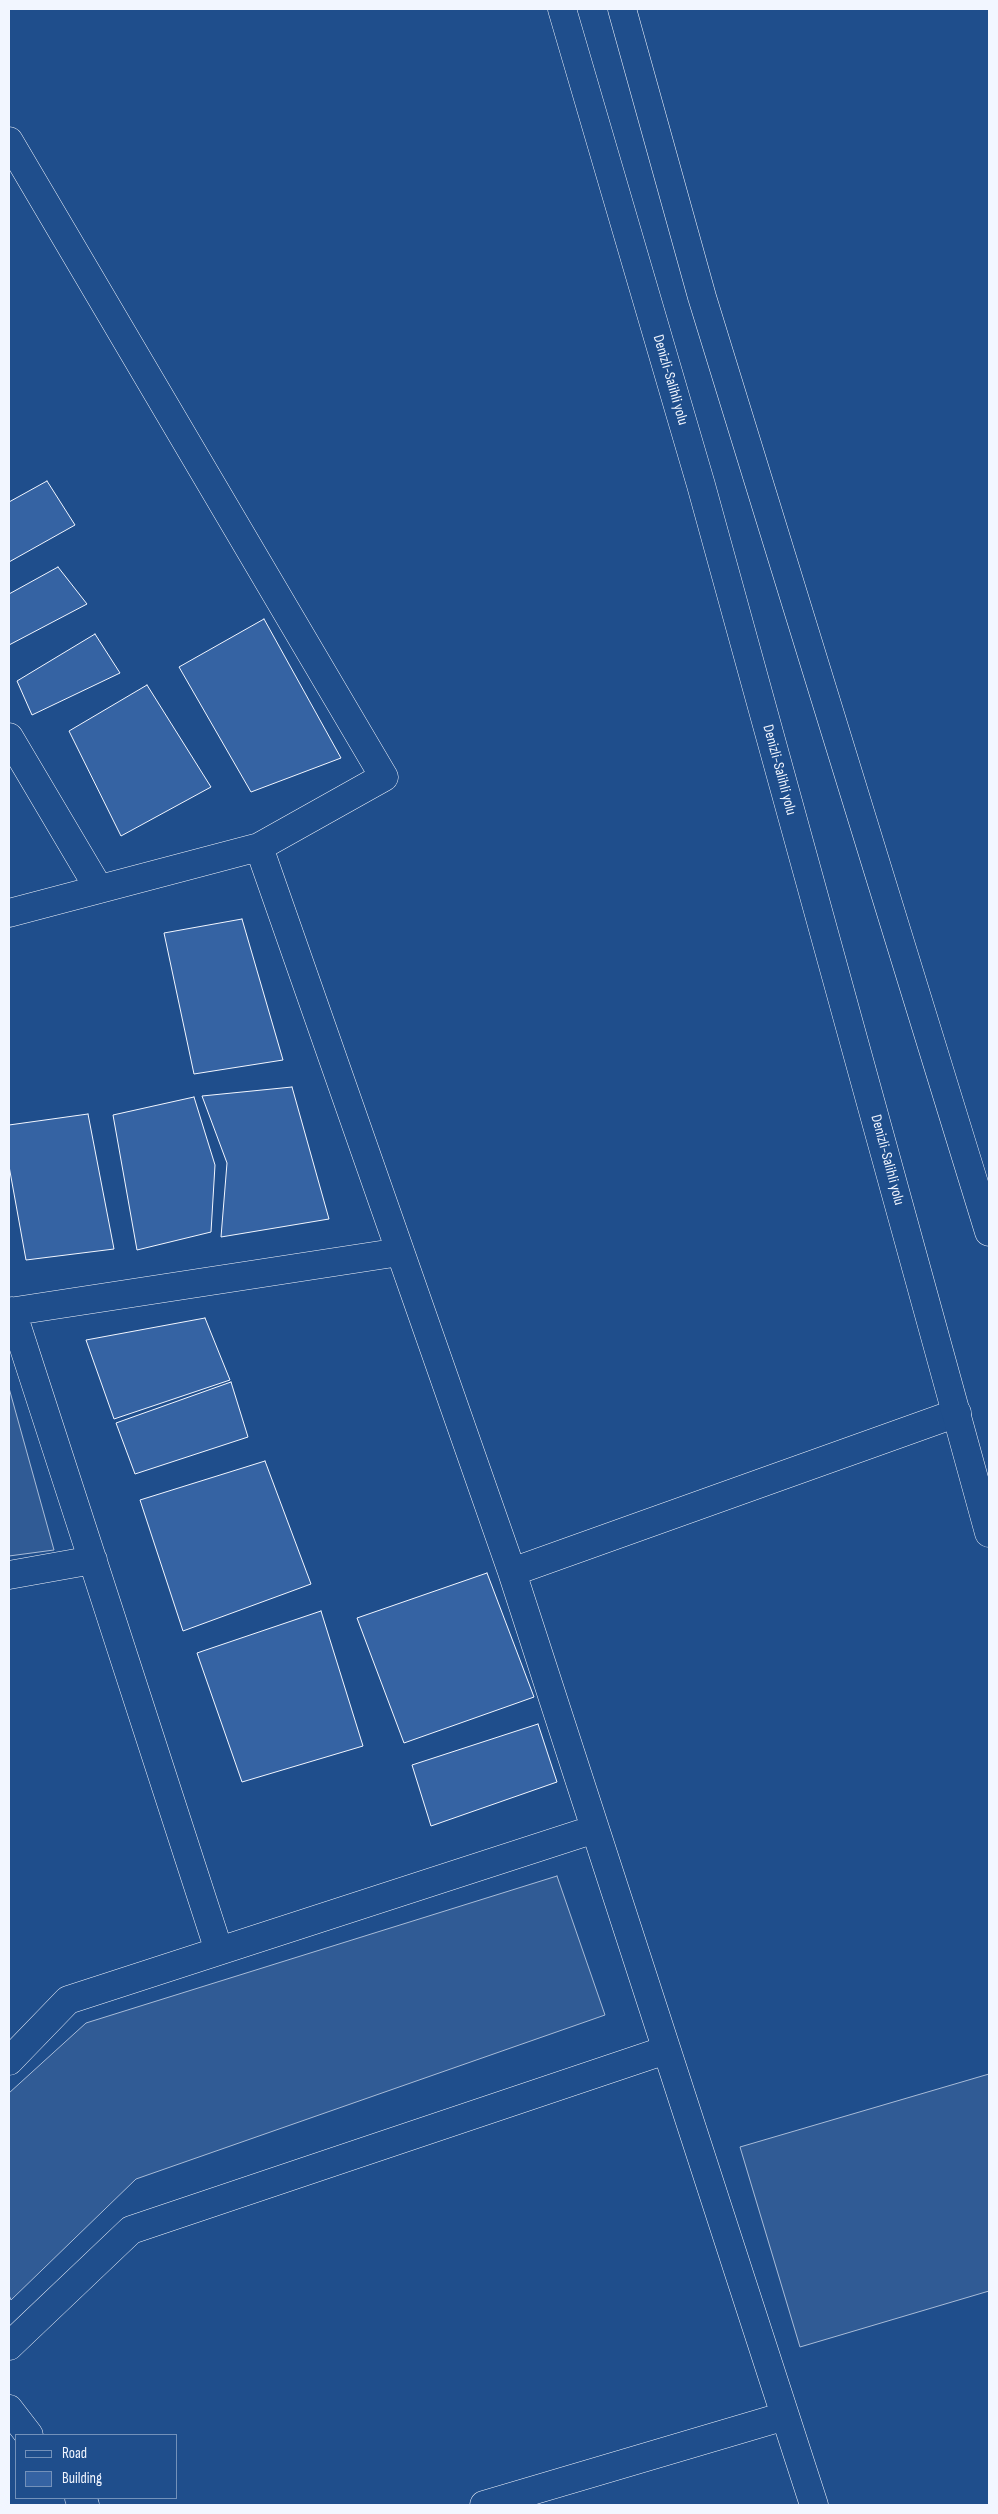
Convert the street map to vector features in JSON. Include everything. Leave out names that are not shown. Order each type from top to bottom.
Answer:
[{"type":"main road","name":"Denizli-Salihli yolu","points":[[562,9],[700,485],[989,1532]]},
{"type":"main road","points":[[622,9],[702,297],[989,1232]]},
{"type":"main road","points":[[9,141],[384,777],[259,847],[9,913]]},
{"type":"main road","points":[[9,737],[99,889]]},
{"type":"main road","points":[[259,847],[512,1572],[814,2505]]},
{"type":"main road","points":[[219,1951],[93,1560],[10,1311],[400,1252]]},
{"type":"main road","points":[[512,1572],[957,1413]]},
{"type":"main road","points":[[9,1575],[93,1560]]},
{"type":"main road","points":[[9,2061],[68,2000],[595,1829]]},
{"type":"main road","points":[[9,2346],[131,2230],[666,2050]]},
{"type":"main road","points":[[9,2410],[28,2434]]},
{"type":"main road","points":[[484,2505],[785,2416]]},
{"type":"shaded area","points":[[9,1388],[54,1550],[9,1556]]},
{"type":"shaded area","points":[[557,1876],[605,2015],[136,2179],[11,2300],[9,2295],[9,2093],[86,2023]]},
{"type":"shaded area","points":[[989,2074],[989,2291],[800,2347],[740,2147]]},
{"type":"building","points":[[47,481],[75,525],[9,562],[9,502]]},
{"type":"building","points":[[58,567],[87,604],[9,645],[9,594]]},
{"type":"building","points":[[264,619],[341,758],[251,792],[179,667]]},
{"type":"building","points":[[95,634],[120,673],[32,715],[17,681]]},
{"type":"building","points":[[147,685],[211,787],[121,836],[69,731]]},
{"type":"building","points":[[242,919],[283,1060],[194,1074],[164,933]]},
{"type":"building","points":[[292,1087],[329,1219],[221,1237],[227,1163],[202,1096]]},
{"type":"building","points":[[194,1097],[215,1165],[211,1232],[137,1250],[113,1115]]},
{"type":"building","points":[[88,1114],[114,1249],[26,1260],[9,1166],[9,1125]]},
{"type":"building","points":[[205,1318],[230,1380],[114,1419],[86,1340]]},
{"type":"building","points":[[231,1382],[248,1437],[135,1474],[116,1423]]},
{"type":"building","points":[[265,1461],[311,1584],[183,1631],[140,1500]]},
{"type":"building","points":[[487,1573],[534,1697],[404,1743],[357,1618]]},
{"type":"building","points":[[321,1611],[363,1746],[242,1782],[197,1653]]},
{"type":"building","points":[[538,1724],[557,1782],[431,1826],[412,1765]]}]
